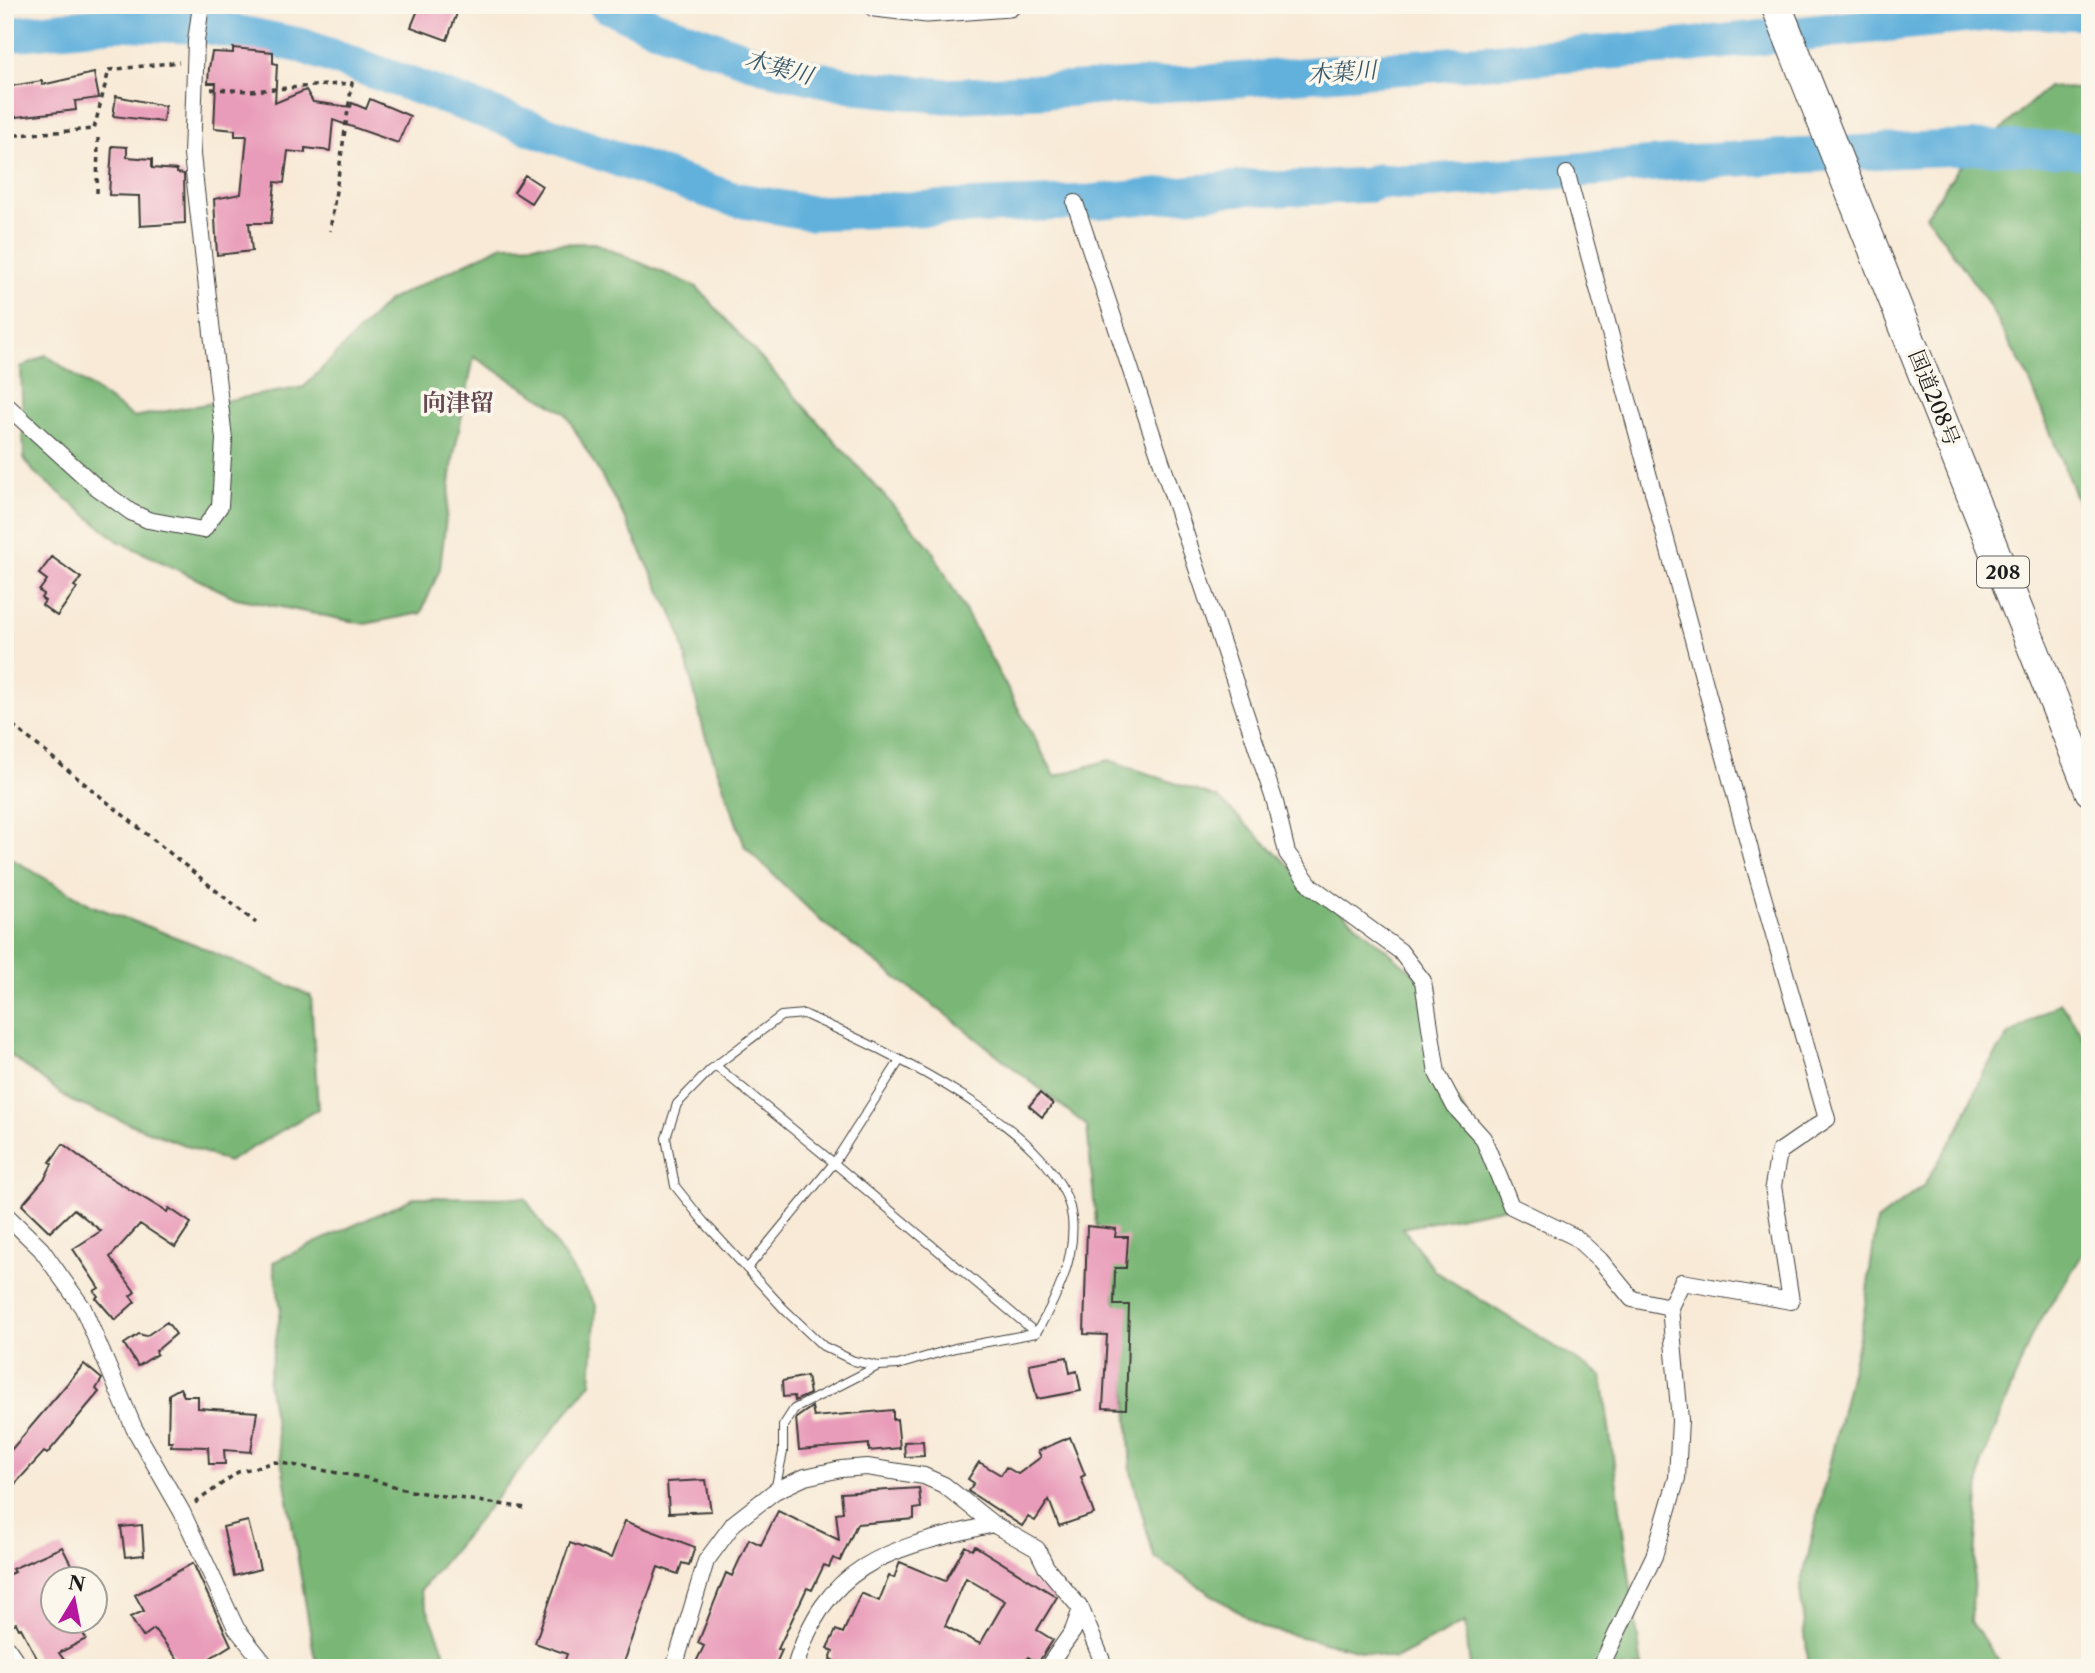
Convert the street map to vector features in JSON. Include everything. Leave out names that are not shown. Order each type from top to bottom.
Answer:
[{"type":"highway","name":"国道208号","points":[[1776,5],[2090,791]]},
{"type":"main road","points":[[875,5],[927,11],[1009,5]]},
{"type":"street","points":[[5,404],[95,486],[148,520],[203,530],[220,506],[224,439],[192,155],[196,41],[201,5]]},
{"type":"street","points":[[1567,174],[1756,872],[1827,1119],[1779,1152],[1773,1186],[1791,1301],[1682,1282],[1670,1307],[1680,1420],[1677,1478],[1654,1556],[1600,1668]]},
{"type":"street","points":[[1075,203],[1275,802],[1287,853],[1311,886],[1400,951],[1423,981],[1437,1073],[1455,1107],[1483,1139],[1511,1206],[1575,1237],[1600,1260],[1632,1298],[1670,1307]]},
{"type":"street","points":[[5,1214],[41,1249],[83,1308],[134,1428],[182,1513],[236,1628],[268,1668]]},
{"type":"street","points":[[674,1668],[706,1561],[734,1524],[775,1491],[805,1477],[841,1469],[867,1467],[924,1476],[944,1485],[993,1524],[1037,1549],[1046,1567],[1081,1609],[1105,1668]]},
{"type":"street","points":[[795,1668],[823,1608],[842,1582],[875,1557],[924,1541],[993,1524]]},
{"type":"street","points":[[1046,1668],[1073,1631],[1081,1609]]},
{"type":"street","points":[[5,1645],[21,1668]]},
{"type":"lane","points":[[804,1014],[900,1060],[972,1102],[1003,1125],[1056,1175],[1072,1217],[1069,1257],[1055,1300],[1035,1333],[955,1348],[898,1365],[878,1366],[854,1362],[823,1346],[747,1269],[675,1186],[666,1138],[677,1104],[716,1066],[781,1016],[804,1014]]},
{"type":"lane","points":[[747,1269],[834,1163],[900,1060]]},
{"type":"lane","points":[[716,1066],[1035,1333]]},
{"type":"lane","points":[[775,1491],[783,1452],[783,1426],[794,1409],[878,1366]]},
{"type":"path","points":[[5,136],[94,129],[109,70],[192,60]]},
{"type":"path","points":[[204,88],[250,91],[352,83],[330,231]]},
{"type":"path","points":[[97,193],[98,138]]},
{"type":"path","points":[[5,719],[256,923]]},
{"type":"path","points":[[182,1513],[238,1472],[275,1462],[367,1478],[410,1491],[526,1508]]},
{"type":"green space","points":[[2048,87],[2090,90],[2090,533],[2029,379],[1986,300],[1926,215],[1958,169]]},
{"type":"green space","points":[[594,243],[697,287],[931,548],[1055,776],[1109,760],[1218,798],[1311,886],[1423,981],[1437,1073],[1483,1138],[1511,1206],[1403,1228],[1435,1271],[1602,1376],[1642,1668],[1470,1668],[1465,1622],[1395,1659],[1263,1628],[1154,1557],[1131,1472],[1123,1332],[1096,1222],[1087,1126],[957,1023],[822,922],[745,847],[704,732],[678,626],[618,505],[565,413],[474,357],[453,459],[440,569],[421,613],[365,624],[236,598],[118,541],[34,472],[24,459],[21,367],[46,355],[133,417],[304,387],[389,300],[503,245]]},
{"type":"green space","points":[[5,855],[93,906],[194,944],[311,996],[318,1109],[228,1162],[71,1101],[5,1051]]},
{"type":"green space","points":[[2060,1002],[2090,1046],[2090,1243],[2033,1332],[1981,1465],[1971,1622],[2004,1668],[1809,1668],[1800,1590],[1863,1320],[1877,1221],[1924,1185],[1959,1128],[1984,1072],[2008,1036]]},
{"type":"green space","points":[[416,1197],[525,1198],[596,1305],[591,1383],[420,1591],[451,1668],[320,1668],[314,1654],[268,1382],[281,1310],[273,1262]]},
{"type":"building","points":[[420,5],[460,5],[447,40],[411,27]]},
{"type":"building","points":[[233,48],[273,52],[273,63],[277,64],[275,103],[306,90],[313,102],[351,107],[352,103],[366,109],[370,99],[410,116],[398,143],[333,120],[330,151],[305,148],[305,153],[288,151],[284,183],[275,182],[271,223],[249,223],[252,251],[217,255],[214,199],[241,194],[247,136],[235,136],[235,130],[214,128],[216,83],[208,83],[209,68],[212,52],[233,53]]},
{"type":"building","points":[[94,73],[99,98],[75,101],[76,110],[8,118],[5,87],[42,81],[42,85]]},
{"type":"building","points":[[116,96],[165,106],[163,122],[113,116]]},
{"type":"building","points":[[112,146],[127,147],[127,157],[152,159],[152,168],[177,170],[177,173],[184,174],[185,223],[140,226],[139,196],[109,195]]},
{"type":"building","points":[[525,175],[542,186],[531,203],[514,192]]},
{"type":"building","points":[[52,557],[81,578],[57,616],[42,605],[45,601],[41,598],[44,594],[39,591],[47,580],[39,574]]},
{"type":"building","points":[[1040,1093],[1053,1104],[1042,1117],[1029,1106]]},
{"type":"building","points":[[63,1144],[96,1169],[167,1212],[169,1208],[191,1223],[175,1247],[140,1224],[110,1257],[135,1292],[130,1296],[135,1302],[115,1320],[96,1298],[98,1296],[94,1291],[99,1288],[73,1249],[101,1231],[74,1209],[50,1232],[22,1205],[45,1178],[52,1164],[50,1162]]},
{"type":"building","points":[[1087,1226],[1116,1229],[1115,1237],[1128,1237],[1126,1268],[1115,1268],[1114,1305],[1129,1305],[1126,1409],[1103,1408],[1107,1335],[1084,1334]]},
{"type":"building","points":[[167,1322],[176,1334],[156,1351],[157,1354],[138,1366],[124,1344],[139,1334],[146,1336]]},
{"type":"building","points":[[1067,1357],[1070,1373],[1077,1371],[1081,1391],[1037,1399],[1029,1364]]},
{"type":"building","points":[[84,1364],[102,1379],[96,1389],[99,1392],[47,1454],[44,1452],[5,1495],[5,1457]]},
{"type":"building","points":[[807,1376],[810,1394],[795,1401],[794,1396],[783,1397],[782,1381]]},
{"type":"building","points":[[180,1388],[184,1396],[198,1396],[198,1408],[257,1412],[251,1452],[224,1450],[225,1464],[209,1464],[208,1447],[171,1446],[172,1442],[168,1442],[169,1394]]},
{"type":"building","points":[[812,1407],[814,1417],[893,1410],[893,1420],[897,1419],[900,1448],[869,1451],[869,1444],[799,1450],[796,1418]]},
{"type":"building","points":[[1070,1437],[1085,1475],[1081,1477],[1094,1514],[1059,1526],[1049,1500],[1035,1521],[1028,1517],[1022,1526],[968,1491],[974,1483],[968,1479],[979,1462],[1001,1475],[1006,1467],[1018,1474],[1041,1457],[1038,1451]]},
{"type":"building","points":[[923,1441],[924,1456],[905,1457],[904,1442]]},
{"type":"building","points":[[706,1480],[711,1511],[669,1513],[667,1482]]},
{"type":"building","points":[[919,1488],[921,1508],[914,1509],[914,1519],[857,1524],[840,1561],[833,1558],[829,1567],[824,1565],[812,1590],[807,1588],[778,1649],[782,1650],[774,1668],[693,1668],[704,1646],[698,1643],[726,1573],[732,1576],[749,1539],[761,1545],[778,1511],[839,1540],[836,1513],[843,1512],[841,1493]]},
{"type":"building","points":[[248,1521],[260,1569],[234,1576],[223,1527]]},
{"type":"building","points":[[625,1521],[695,1547],[689,1565],[682,1563],[678,1574],[658,1567],[622,1668],[562,1668],[567,1654],[535,1643],[570,1543],[611,1558]]},
{"type":"building","points":[[142,1525],[144,1555],[125,1557],[121,1527]]},
{"type":"building","points":[[965,1546],[972,1550],[975,1546],[1057,1597],[1037,1630],[1053,1640],[1038,1663],[1028,1657],[1022,1668],[848,1668],[830,1659],[833,1651],[827,1648],[836,1630],[843,1633],[861,1593],[879,1601],[889,1576],[894,1578],[900,1562],[945,1581]],"holes":[[[966,1578],[1005,1601],[980,1644],[945,1626]]]},
{"type":"building","points":[[62,1547],[71,1564],[38,1564],[38,1634],[83,1634],[86,1639],[59,1653],[70,1668],[42,1668],[21,1628],[19,1629],[16,1623],[12,1625],[5,1612],[5,1576],[14,1572],[12,1569]]},
{"type":"building","points":[[193,1563],[231,1645],[194,1668],[184,1668],[154,1629],[143,1637],[130,1617],[144,1611],[135,1595]]},
{"type":"waterway","name":"木葉川","points":[[606,5],[655,27],[771,68],[856,87],[946,96],[1193,83],[1663,48],[2015,11],[2090,13]]},
{"type":"waterway","points":[[5,35],[116,23],[211,27],[303,46],[733,199],[811,213],[1091,202],[1253,187],[1277,189],[1371,185],[1377,181],[1408,183],[1684,162],[1908,150],[1987,147],[2069,149],[2090,153]]},
{"type":"district","name":"向津留","points":[[458,403]]}]
